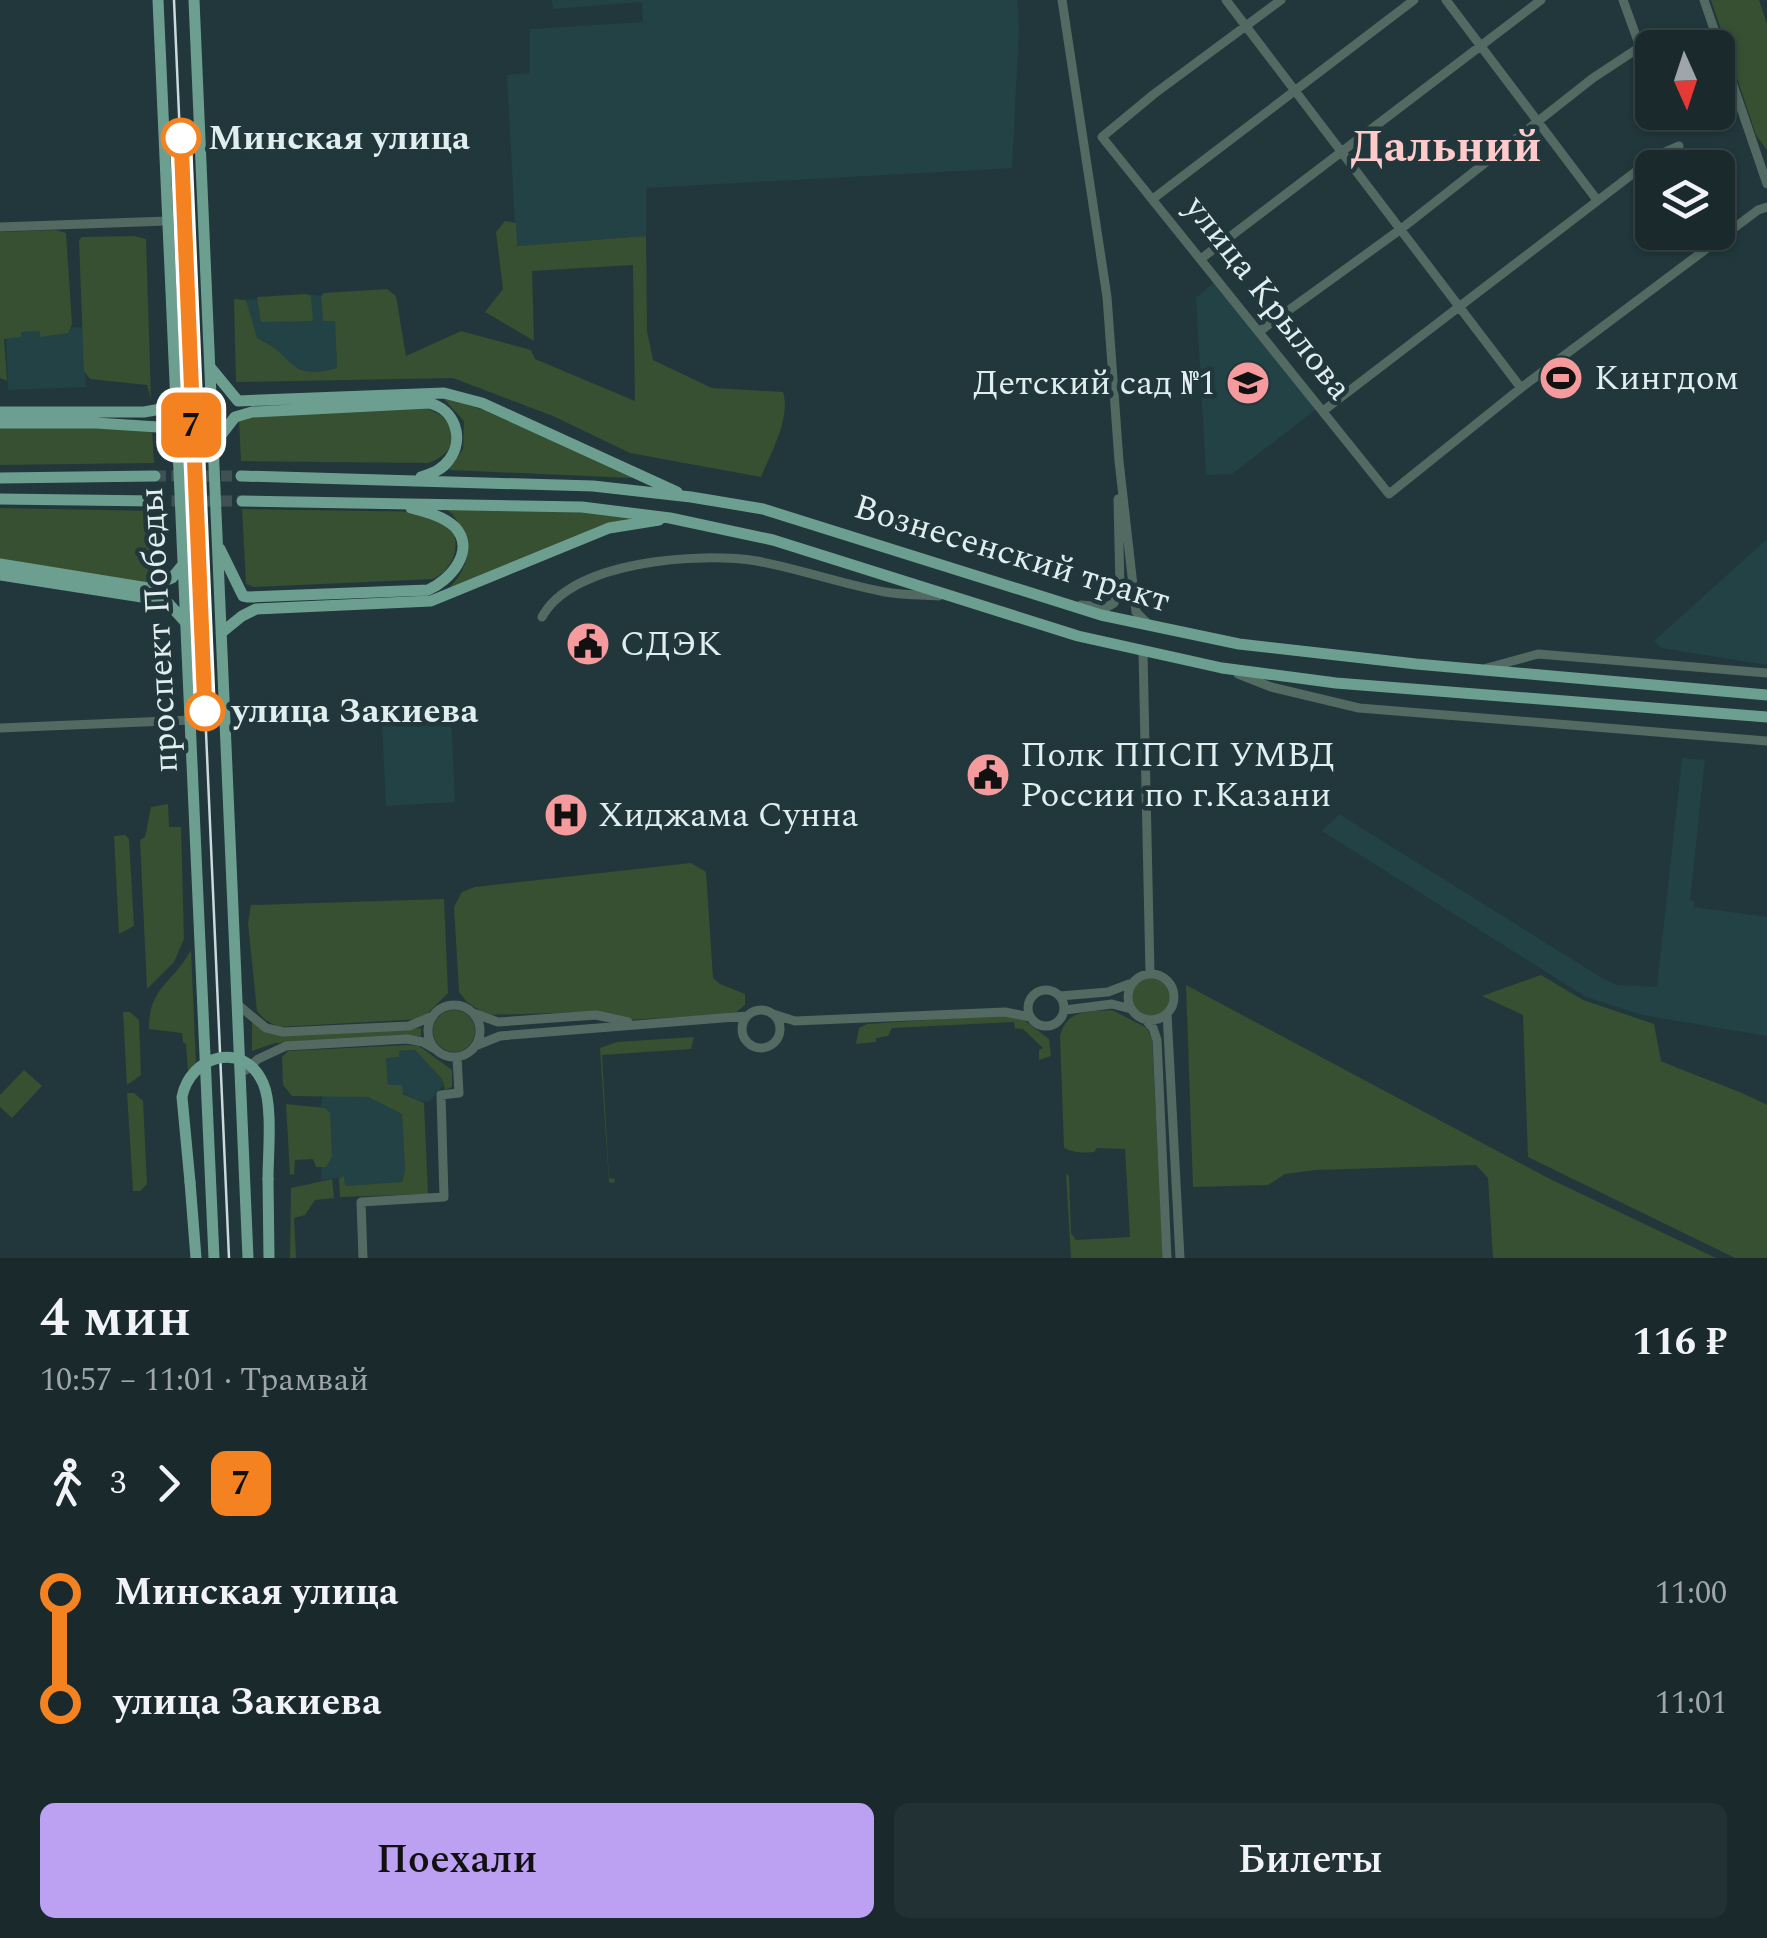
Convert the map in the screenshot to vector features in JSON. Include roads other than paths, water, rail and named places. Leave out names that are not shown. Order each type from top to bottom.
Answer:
[{"type":"main road","name":"проспект Победы","points":[[158,0],[214,1258]]},
{"type":"main road","name":"проспект Победы","points":[[194,0],[248,1258]]},
{"type":"main road","points":[[210,366],[238,401],[444,393],[482,403],[691,497]]},
{"type":"main road","points":[[0,412],[144,412],[161,409],[175,391]]},
{"type":"main road","points":[[214,444],[235,417],[252,412],[440,406],[454,422],[455,450],[438,470],[418,479]]},
{"type":"main road","points":[[0,423],[158,427],[177,448]]},
{"type":"main road","points":[[0,478],[154,476]]},
{"type":"main road","name":"Вознесенский тракт","points":[[242,476],[593,486],[691,497],[782,514],[1064,605],[1238,644],[1767,695]]},
{"type":"main road","points":[[1,500],[155,501]]},
{"type":"main road","name":"Вознесенский тракт","points":[[242,501],[582,507],[670,518],[773,540],[1078,636],[1222,668],[1336,683],[1767,716]]},
{"type":"main road","points":[[217,544],[243,596],[248,597],[428,590],[442,584],[457,568],[462,552],[459,534],[454,526],[437,516],[397,504]]},
{"type":"main road","points":[[221,633],[256,609],[432,600],[610,528],[670,518]]},
{"type":"main road","points":[[0,564],[148,588],[172,578],[185,562]]},
{"type":"main road","points":[[0,575],[161,600],[170,604],[188,625]]},
{"type":"main road","points":[[196,1258],[182,1097],[184,1084],[202,1064],[226,1058],[247,1064],[263,1084],[269,1258]]},
{"type":"street","points":[[1062,0],[1106,297],[1136,612],[1154,627]]},
{"type":"street","points":[[1226,0],[1521,388],[1767,207]]},
{"type":"street","points":[[1246,27],[1281,0]]},
{"type":"street","points":[[1154,198],[1414,0]]},
{"type":"street","points":[[1446,0],[1596,200]]},
{"type":"street","points":[[1202,258],[1541,0]]},
{"type":"street","points":[[1623,0],[1635,33]]},
{"type":"street","points":[[1704,0],[1767,184]]},
{"type":"street","name":"улица Крылова","points":[[1246,27],[1102,137],[1389,494],[1521,388]]},
{"type":"street","points":[[1260,331],[1401,229],[1592,78],[1635,50]]},
{"type":"street","points":[[1322,411],[1596,200],[1656,156],[1680,146]]},
{"type":"street","points":[[0,227],[167,221]]},
{"type":"street","points":[[1064,605],[1114,604],[1120,589],[1119,461]]},
{"type":"street","points":[[542,616],[561,596],[593,575],[679,560],[754,561],[886,592],[950,597]]},
{"type":"street","points":[[1144,652],[1150,973]]},
{"type":"street","points":[[1478,670],[1538,654],[1767,673]]},
{"type":"street","points":[[1222,668],[1271,687],[1359,708],[1767,741]]},
{"type":"street","points":[[0,728],[191,720]]},
{"type":"street","points":[[1005,1012],[1044,990],[1060,996],[1108,992],[1150,973],[1162,976],[1173,988],[1174,1003],[1156,1020],[1144,1019]]},
{"type":"street","points":[[1131,1010],[1127,998],[1132,983]]},
{"type":"street","points":[[240,1074],[258,1059],[286,1046],[407,1039],[457,1056],[488,1038],[715,1020],[747,1016],[760,1010],[795,1020],[1005,1012],[1030,1016],[1037,1024],[1048,1026],[1059,1022],[1064,1010],[1060,996]]},
{"type":"street","points":[[1030,999],[1030,1016]]},
{"type":"street","points":[[236,1004],[266,1028],[283,1032],[409,1026],[452,1005],[498,1022],[596,1015],[636,1024]]},
{"type":"street","points":[[1064,1010],[1112,1004],[1131,1010],[1144,1019],[1157,1040],[1167,1258]]},
{"type":"street","points":[[473,1013],[480,1029],[475,1046]]},
{"type":"street","points":[[1167,1013],[1180,1258]]},
{"type":"street","points":[[773,1014],[779,1031]]},
{"type":"street","points":[[433,1016],[428,1033],[436,1049]]},
{"type":"street","points":[[580,1016],[597,1029]]},
{"type":"street","points":[[743,1035],[742,1025],[747,1016]]},
{"type":"street","points":[[715,1020],[733,1025],[750,1044],[762,1047],[774,1042],[779,1031],[795,1020]]},
{"type":"street","points":[[363,1258],[361,1202],[444,1197],[441,1094],[459,1093],[457,1056]]},
{"type":"tunnel","points":[[155,476],[241,476]]},
{"type":"tunnel","points":[[155,501],[242,501]]},
{"type":"tram line","points":[[174,0],[229,1258]]},
{"type":"tram line","name":"7","points":[[181,138],[205,711]]},
{"type":"place","name":"Минская улица","points":[[181,138]]},
{"type":"place","name":"Кингдом","points":[[1561,378]]},
{"type":"place","name":"Детский сад №1","points":[[1248,383]]},
{"type":"place","name":"СДЭК","points":[[588,644]]},
{"type":"place","name":"улица Закиева","points":[[205,711]]},
{"type":"place","name":"Полк ППСП УМВД России по г.Казани","points":[[988,775]]},
{"type":"place","name":"Хиджама Сунна","points":[[566,815]]},
{"type":"district","name":"Дальний","points":[[1446,147]]}]
